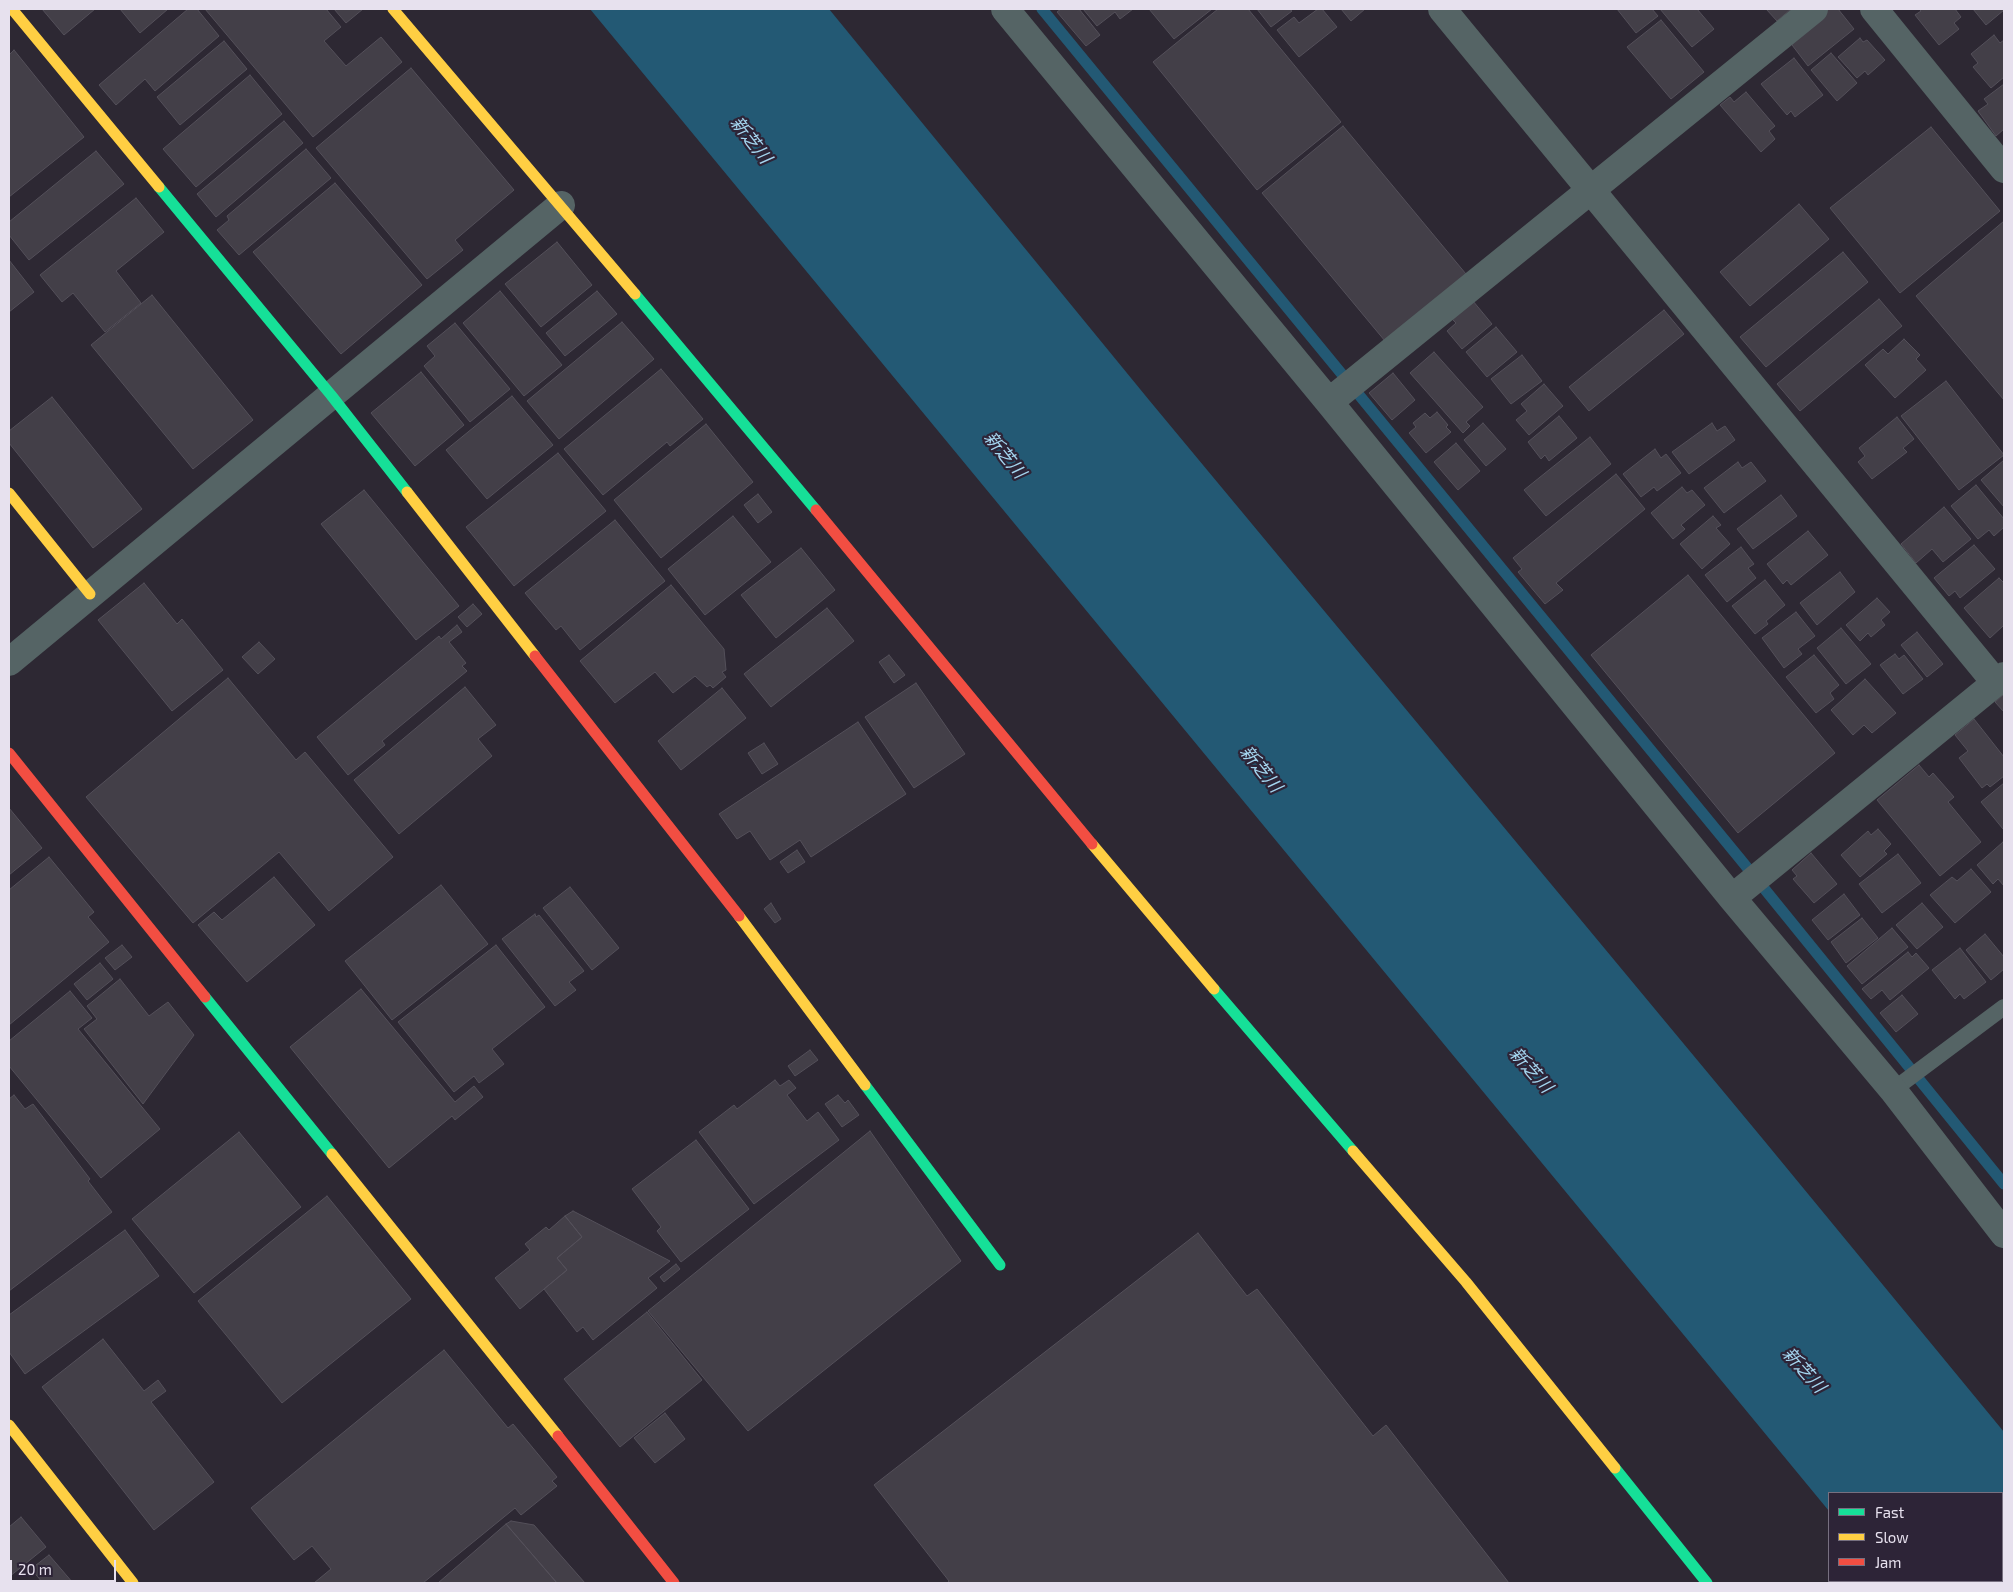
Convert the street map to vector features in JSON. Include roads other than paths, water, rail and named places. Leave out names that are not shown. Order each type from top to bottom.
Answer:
[{"type":"street","points":[[12,9],[331,395],[726,899],[1000,1265]]},
{"type":"street","points":[[393,9],[715,388],[993,726],[1258,1041],[1466,1282],[1707,1583]]},
{"type":"street","points":[[1005,9],[1329,402],[1732,898],[1893,1090],[2004,1234]]},
{"type":"street","points":[[1442,9],[2000,680],[1732,898]]},
{"type":"street","points":[[1329,402],[1814,9]]},
{"type":"street","points":[[1874,9],[2004,169]]},
{"type":"street","points":[[9,662],[561,205]]},
{"type":"street","points":[[9,493],[90,594]]},
{"type":"street","points":[[9,753],[471,1327],[674,1583]]},
{"type":"street","points":[[9,1424],[133,1583]]},
{"type":"lane","points":[[1893,1090],[2004,1007]]},
{"type":"water","name":"新芝川","points":[[590,9],[829,9],[1149,400],[2004,1432],[2004,1583],[1888,1582],[2003,1582],[2003,1492],[1828,1492],[1828,1510]]},
{"type":"waterway","points":[[1042,9],[1741,860],[2004,1184]]}]
